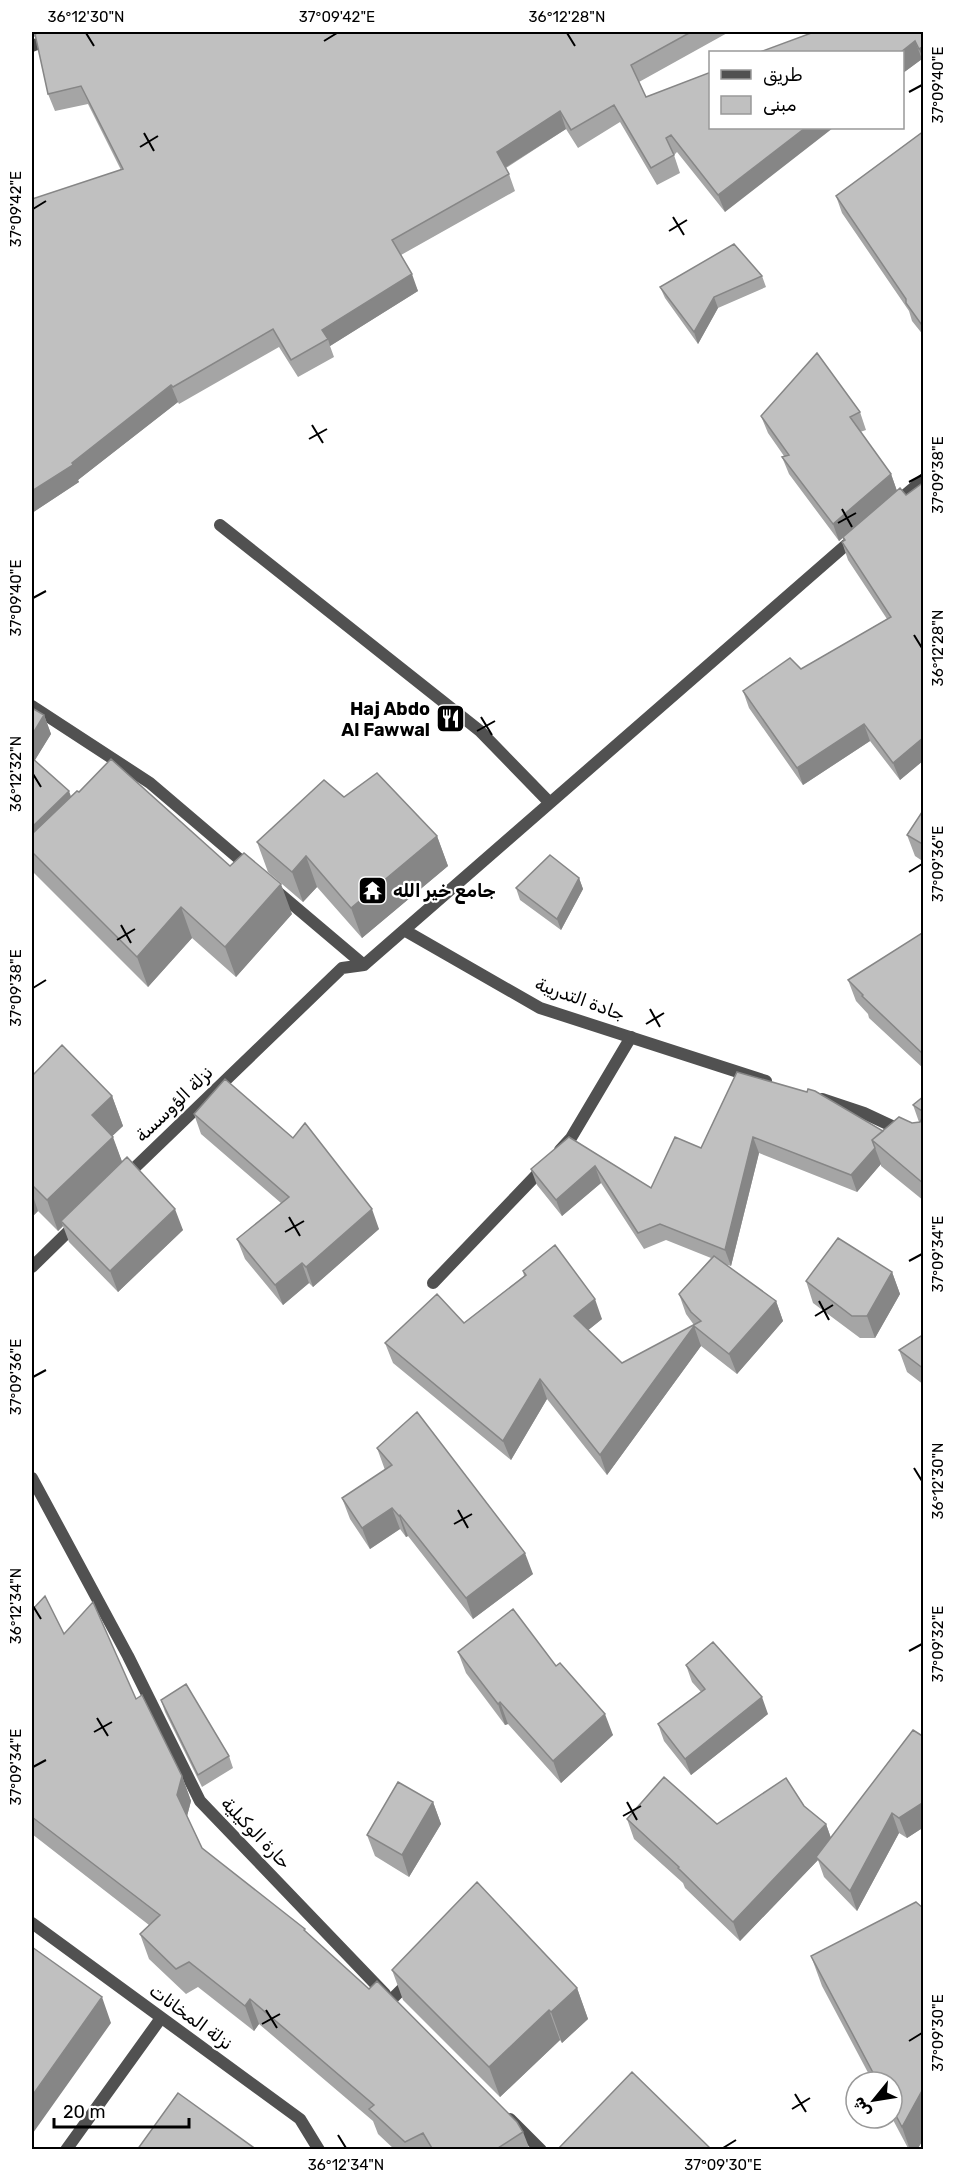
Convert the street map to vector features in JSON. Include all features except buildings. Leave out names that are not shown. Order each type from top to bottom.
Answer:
[{"type":"street","points":[[32,46],[68,32]]},
{"type":"street","points":[[880,516],[924,478]]},
{"type":"street","points":[[220,525],[480,731],[550,803]]},
{"type":"street","points":[[32,706],[126,774],[150,783],[364,965],[862,531]]},
{"type":"street","name":"جادة التدريبة","points":[[404,930],[540,1008],[775,1084]]},
{"type":"street","name":"نزلة الؤوسسة","points":[[118,1184],[342,968],[364,965]]},
{"type":"street","points":[[433,1283],[571,1138],[631,1037]]},
{"type":"street","points":[[808,1095],[864,1113],[924,1141]]},
{"type":"street","points":[[32,1267],[83,1217]]},
{"type":"street","name":"حارة الوكيلية","points":[[32,1478],[128,1656],[200,1801],[395,2004],[416,1974]]},
{"type":"street","name":"نزلة المخانات","points":[[32,1923],[300,2119],[319,2150]]},
{"type":"street","points":[[66,2150],[161,2018]]},
{"type":"street","points":[[500,2108],[541,2150]]},
{"type":"place","name":"Haj Abdo Al Fawwal","points":[[451,719]]},
{"type":"place","name":"جامع خير الله","points":[[372,891]]}]
